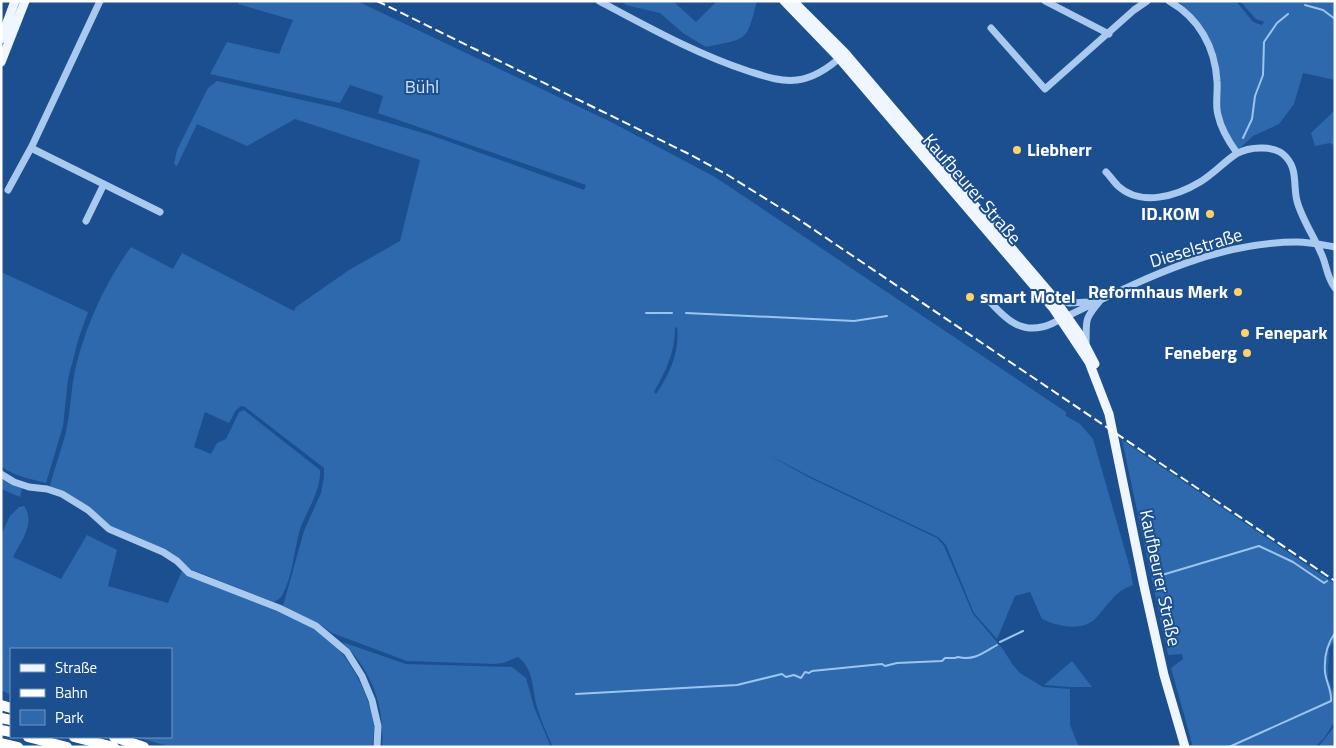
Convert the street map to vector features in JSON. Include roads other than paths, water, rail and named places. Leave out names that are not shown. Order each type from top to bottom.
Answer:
[{"type":"highway","points":[[32,738],[67,747]]},
{"type":"highway","points":[[78,738],[114,747]]},
{"type":"highway","points":[[117,738],[144,747]]},
{"type":"highway","points":[[1,743],[18,747]]},
{"type":"main road","points":[[2,60],[4,42],[15,1]]},
{"type":"main road","points":[[4,42],[25,1]]},
{"type":"main road","name":"Kaufbeurer Straße","points":[[784,1],[842,56],[1086,344],[1106,392],[1109,414],[1163,668],[1184,747]]},
{"type":"main road","name":"Kaufbeurer Straße","points":[[793,1],[1054,298],[1088,362],[1109,414]]},
{"type":"street","points":[[8,190],[31,148],[100,1]]},
{"type":"street","points":[[600,1],[718,61],[774,79],[797,80],[819,73],[842,56]]},
{"type":"street","points":[[1045,1],[1109,34]]},
{"type":"street","points":[[991,28],[1046,89],[1134,10],[1147,1]]},
{"type":"street","points":[[1170,1],[1197,25],[1212,49],[1217,81],[1217,114],[1230,144],[1238,153]]},
{"type":"street","points":[[31,148],[160,212]]},
{"type":"street","points":[[1106,172],[1119,187],[1136,196],[1156,198],[1185,190],[1201,182],[1238,153],[1256,148],[1280,152],[1292,168],[1296,200],[1322,255],[1326,273],[1335,288]]},
{"type":"street","points":[[86,221],[104,184]]},
{"type":"street","name":"Dieselstraße","points":[[985,296],[1003,315],[1020,327],[1037,329],[1150,277],[1228,250],[1244,246],[1298,242],[1335,247]]},
{"type":"street","name":"Dieselstraße","points":[[1054,298],[1073,303],[1101,300]]},
{"type":"street","name":"Dieselstraße","points":[[1086,344],[1086,322],[1089,314],[1101,300]]},
{"type":"street","points":[[1,474],[14,482],[29,487],[47,489],[62,494],[88,510],[108,528],[163,552],[177,561],[189,573],[279,608],[316,626],[347,652],[362,676],[372,700],[378,726],[377,747]]},
{"type":"waterway","points":[[1305,5],[1323,10],[1335,19]]},
{"type":"waterway","points":[[1243,138],[1252,119],[1255,96],[1263,75],[1264,42],[1277,23],[1288,14]]},
{"type":"waterway","points":[[646,313],[672,313]]},
{"type":"waterway","points":[[686,313],[854,321],[887,316]]},
{"type":"waterway","points":[[1162,575],[1259,546],[1293,562],[1324,583],[1327,581]]},
{"type":"waterway","points":[[1000,642],[1023,631]]},
{"type":"waterway","points":[[1229,747],[1331,701],[1331,694],[1326,679],[1325,662],[1328,647],[1335,633]]},
{"type":"waterway","points":[[576,694],[737,685],[782,674],[786,677],[794,675],[801,678],[805,672],[809,673],[812,671],[882,664],[885,666],[897,663],[942,661],[945,658],[969,658],[978,656],[997,645]]},
{"type":"railway","points":[[377,1],[726,174],[795,217],[1335,581]]},
{"type":"place","name":"Liebherr","points":[[1017,150]]},
{"type":"place","name":"ID.KOM","points":[[1210,214]]},
{"type":"place","name":"Reformhaus Merk","points":[[1238,292]]},
{"type":"place","name":"smart Motel","points":[[970,297]]},
{"type":"place","name":"Fenepark","points":[[1245,333]]},
{"type":"place","name":"Feneberg","points":[[1247,353]]},
{"type":"park label","name":"Bühl","points":[[422,87]]}]
